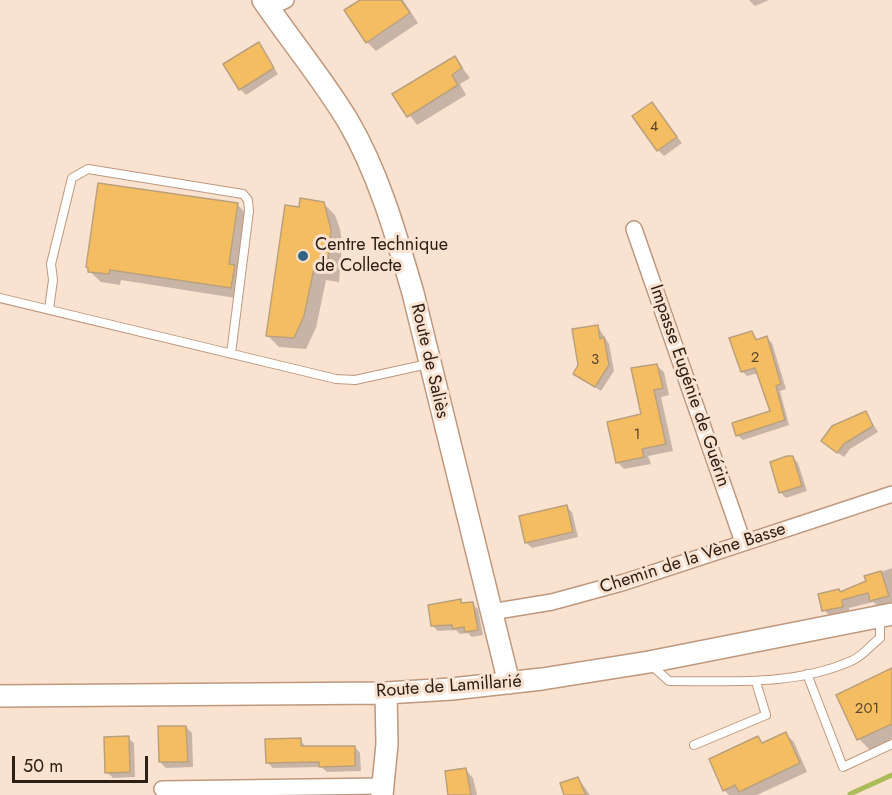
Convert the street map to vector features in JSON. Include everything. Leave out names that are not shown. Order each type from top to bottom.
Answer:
[{"type":"main road","name":"Route de Saliès","points":[[273,3],[336,102],[371,168],[396,238],[430,364],[509,683]]},
{"type":"main road","name":"Route de Lamillarié","points":[[0,696],[386,693],[509,683],[649,662],[886,616]]},
{"type":"main road","points":[[383,790],[388,725],[386,693]]},
{"type":"street","name":"Impasse Eugénie de Guérin","points":[[634,229],[743,542]]},
{"type":"street","name":"Chemin de la Vène Basse","points":[[491,612],[583,594],[892,494]]},
{"type":"street","points":[[162,789],[383,790]]},
{"type":"lane","points":[[48,309],[52,280],[51,264],[72,178],[88,169],[243,194],[248,200],[249,211],[231,354]]},
{"type":"lane","points":[[0,298],[336,379],[355,380],[430,364]]},
{"type":"lane","points":[[649,662],[669,681],[756,682],[807,674],[853,661],[880,638],[886,616]]},
{"type":"lane","points":[[807,674],[843,767],[892,744]]},
{"type":"lane","points":[[694,745],[766,715],[756,682]]},
{"type":"building","points":[[360,0],[401,0],[410,13],[366,43],[344,10]]},
{"type":"building","points":[[259,42],[274,68],[239,90],[223,64]]},
{"type":"building","points":[[455,56],[462,68],[452,75],[458,85],[407,117],[392,94]]},
{"type":"building","points":[[652,102],[677,137],[657,151],[632,116]]},
{"type":"building","points":[[98,183],[238,203],[229,264],[235,265],[231,288],[110,270],[109,274],[88,272],[86,267]]},
{"type":"building","name":"Centre Technique de Collecte","points":[[300,198],[324,202],[331,230],[327,271],[314,269],[304,316],[294,338],[266,336],[285,205],[299,207]]},
{"type":"building","points":[[598,325],[600,339],[604,337],[609,365],[595,387],[573,374],[578,365],[572,329]]},
{"type":"building","points":[[752,331],[756,340],[767,336],[781,384],[776,386],[785,420],[736,436],[732,423],[770,411],[755,368],[741,372],[729,338]]},
{"type":"building","points":[[657,364],[663,388],[654,390],[666,444],[642,449],[644,457],[616,463],[607,422],[641,414],[631,368]]},
{"type":"building","points":[[866,411],[873,426],[844,444],[837,453],[821,441],[832,426]]},
{"type":"building","points":[[793,456],[802,486],[779,493],[770,462]]},
{"type":"building","points":[[567,505],[573,532],[525,543],[519,516]]},
{"type":"building","points":[[881,571],[889,596],[870,601],[868,593],[842,600],[843,607],[822,611],[818,594],[839,589],[840,592],[866,581],[864,576]]},
{"type":"building","points":[[461,599],[461,603],[473,602],[478,630],[465,632],[464,627],[453,629],[452,625],[431,626],[428,605]]},
{"type":"building","points":[[892,668],[892,724],[857,740],[836,695]]},
{"type":"building","points":[[158,726],[186,726],[188,762],[159,762]]},
{"type":"building","points":[[786,732],[800,763],[739,792],[735,785],[723,791],[709,759],[758,736],[762,743]]},
{"type":"building","points":[[129,736],[130,772],[105,773],[104,737]]},
{"type":"building","points":[[301,738],[301,746],[355,746],[355,766],[319,767],[319,762],[266,763],[265,739]]},
{"type":"building","points":[[466,768],[471,795],[448,795],[445,771]]},
{"type":"building","points":[[578,777],[586,795],[564,795],[560,783]]},
{"type":"waterway","points":[[850,794],[892,775]]},
{"type":"place","name":"Centre Technique de Collecte","points":[[303,256]]}]
